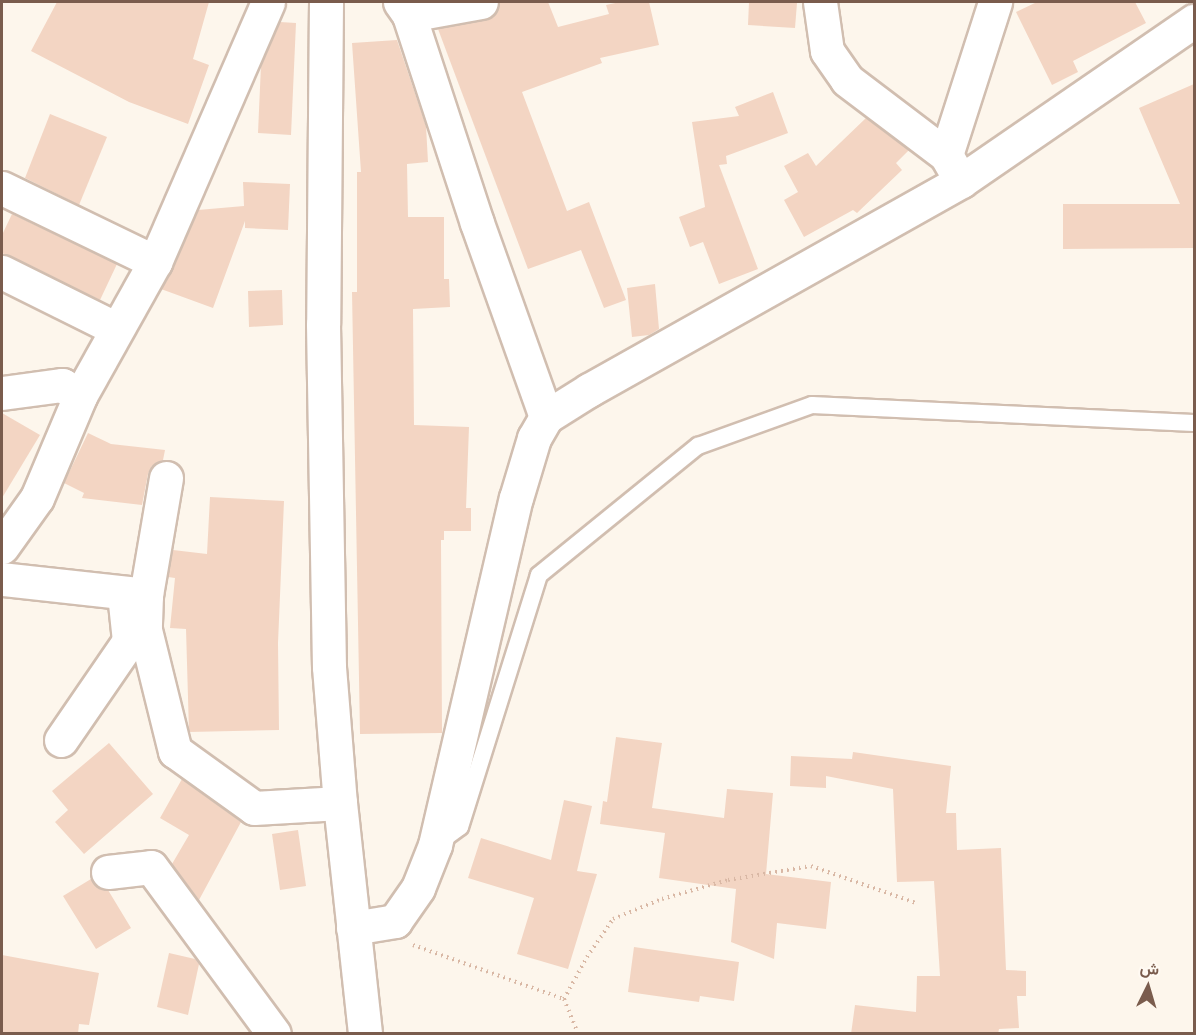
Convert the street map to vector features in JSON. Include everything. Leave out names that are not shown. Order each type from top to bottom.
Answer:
[{"type":"street","points":[[2,547],[37,498],[80,396],[155,262],[268,2]]},
{"type":"street","points":[[481,2],[404,8],[546,417]]},
{"type":"street","points":[[820,2],[827,51],[847,80],[953,168]]},
{"type":"street","points":[[953,168],[995,2]]},
{"type":"street","points":[[322,3],[324,395],[329,667],[340,803],[365,1034]]},
{"type":"street","points":[[353,928],[395,921],[418,888],[435,845],[516,498],[534,438],[546,417],[1194,21]]},
{"type":"street","points":[[2,188],[155,262]]},
{"type":"street","points":[[2,272],[117,329]]},
{"type":"street","points":[[2,393],[62,385],[80,396]]},
{"type":"street","points":[[61,740],[129,641],[134,594],[166,478]]},
{"type":"street","points":[[2,579],[134,594]]},
{"type":"street","points":[[134,594],[175,751],[254,808],[340,803]]},
{"type":"street","points":[[108,872],[151,867],[274,1034]]},
{"type":"lane","points":[[435,845],[460,827],[538,575],[698,446],[812,405],[1194,423]]},
{"type":"path","points":[[564,999],[587,957],[613,919],[662,899],[728,880],[812,866],[916,903]]},
{"type":"path","points":[[411,944],[564,999],[578,1034]]},
{"type":"building","points":[[57,2],[209,2],[193,59],[209,65],[188,124],[129,102],[31,51]]},
{"type":"building","points":[[499,2],[548,2],[558,27],[609,14],[606,5],[620,2],[649,2],[659,45],[600,58],[602,63],[522,92],[567,211],[589,202],[626,300],[604,308],[581,250],[528,269],[438,29],[485,20],[494,16]]},
{"type":"building","points":[[749,2],[797,3],[795,28],[748,25]]},
{"type":"building","points":[[1037,2],[1135,2],[1146,23],[1073,61],[1078,72],[1052,85],[1016,12]]},
{"type":"building","points":[[280,22],[296,23],[291,135],[258,133],[261,65]]},
{"type":"building","points":[[397,40],[426,126],[428,162],[407,164],[408,217],[444,217],[444,279],[449,279],[450,307],[413,309],[414,425],[469,427],[466,508],[471,508],[471,531],[444,531],[444,540],[441,540],[442,733],[360,734],[352,292],[357,292],[357,172],[361,172],[352,43]]},
{"type":"building","points":[[1194,84],[1194,248],[1063,249],[1063,204],[1180,204],[1139,108]]},
{"type":"building","points":[[773,92],[788,133],[726,156],[727,164],[719,165],[758,269],[719,284],[703,242],[690,247],[679,217],[705,207],[692,122],[739,116],[735,107]]},
{"type":"building","points":[[50,114],[107,137],[79,205],[25,178]]},
{"type":"building","points":[[866,118],[909,150],[896,163],[902,170],[857,213],[853,210],[804,237],[784,200],[798,192],[784,166],[808,153],[816,166]]},
{"type":"building","points":[[243,182],[290,184],[288,230],[245,228],[245,221],[213,308],[161,289],[198,210],[244,206]]},
{"type":"building","points":[[12,214],[117,264],[100,300],[2,253],[2,235]]},
{"type":"building","points":[[655,284],[659,329],[649,335],[632,337],[627,288]]},
{"type":"building","points":[[282,290],[283,325],[249,327],[248,291]]},
{"type":"building","points":[[2,413],[40,435],[2,498]]},
{"type":"building","points":[[88,433],[111,444],[165,450],[163,460],[152,466],[148,474],[142,505],[82,498],[84,493],[64,483]]},
{"type":"building","points":[[210,497],[284,501],[278,643],[279,730],[189,732],[186,629],[170,628],[175,578],[168,577],[173,550],[207,554]]},
{"type":"building","points":[[616,737],[662,743],[652,808],[724,818],[727,789],[773,793],[766,874],[831,882],[826,929],[777,923],[774,959],[731,942],[736,889],[659,878],[665,833],[600,824],[603,801],[607,802]]},
{"type":"building","points":[[109,743],[153,794],[84,854],[55,822],[68,810],[52,791]]},
{"type":"building","points":[[853,752],[951,766],[946,813],[956,813],[957,850],[1001,848],[1006,970],[1026,971],[1026,996],[1017,996],[1019,1028],[999,1029],[998,1034],[851,1034],[855,1005],[916,1012],[917,976],[940,976],[934,881],[897,882],[893,789],[826,776],[826,788],[790,786],[791,756],[852,759]]},
{"type":"building","points":[[182,779],[241,822],[199,900],[172,864],[189,835],[160,818]]},
{"type":"building","points":[[564,800],[592,806],[577,871],[597,874],[568,969],[517,954],[534,898],[468,878],[481,838],[551,860]]},
{"type":"building","points":[[298,830],[306,886],[280,890],[272,834]]},
{"type":"building","points":[[91,879],[100,889],[108,890],[131,928],[96,949],[63,896]]},
{"type":"building","points":[[634,947],[739,962],[734,1001],[700,996],[699,1002],[628,992]]},
{"type":"building","points":[[169,953],[195,959],[199,964],[188,1015],[157,1007]]},
{"type":"building","points":[[2,955],[99,973],[89,1025],[79,1024],[78,1034],[2,1034]]}]
